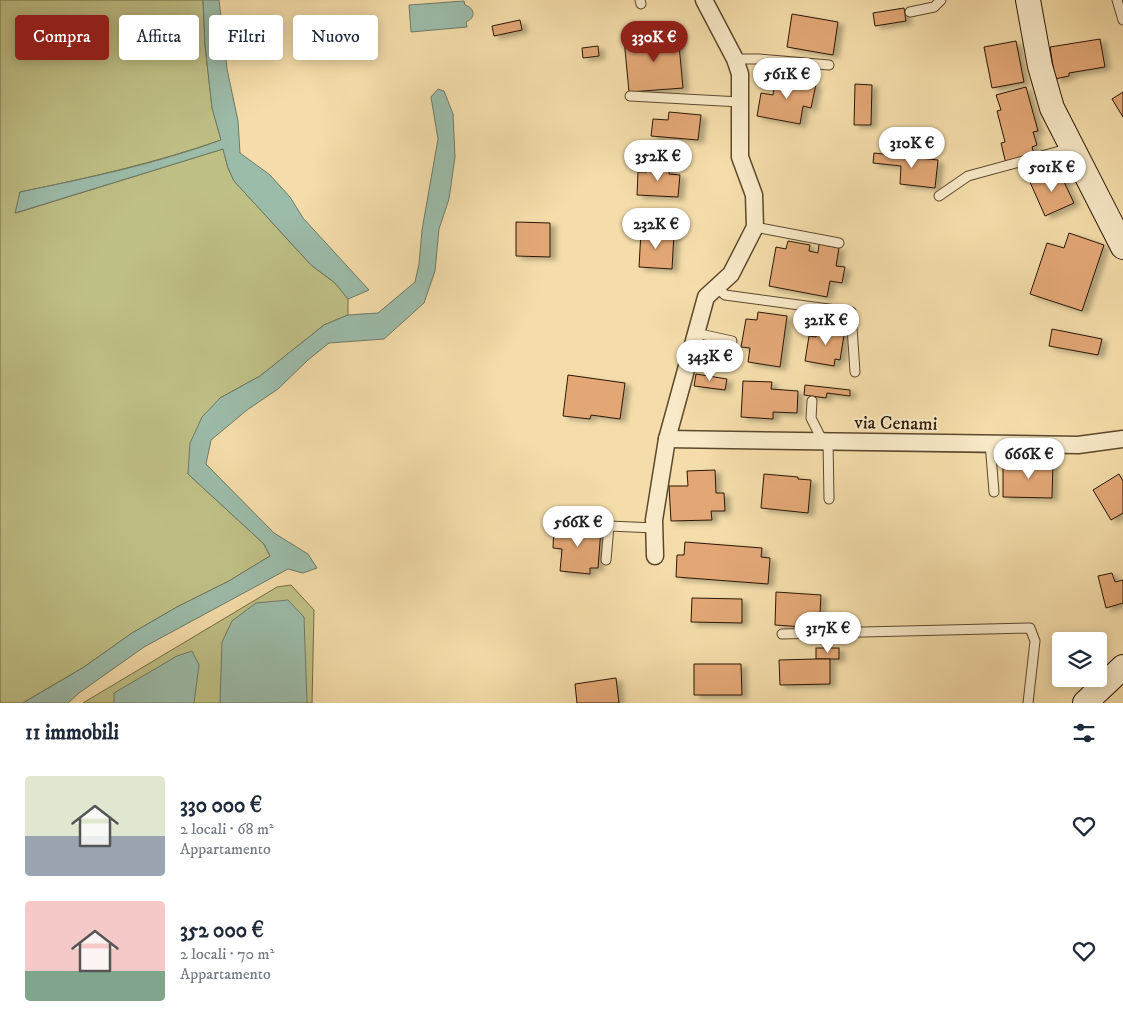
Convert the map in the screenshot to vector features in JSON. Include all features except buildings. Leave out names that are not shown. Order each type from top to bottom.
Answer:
[{"type":"street","points":[[655,556],[654,520],[668,438],[706,297],[731,274],[755,228],[754,195],[740,157],[740,74],[735,59],[704,0]]},
{"type":"street","points":[[1028,0],[1040,66],[1052,108],[1123,247]]},
{"type":"street","name":"via Cenami","points":[[668,438],[1078,445],[1123,439]]},
{"type":"street","points":[[1085,703],[1123,667]]},
{"type":"lane","points":[[910,12],[934,7],[941,0]]},
{"type":"lane","points":[[1117,0],[1123,20]]},
{"type":"lane","points":[[735,59],[759,59],[829,65]]},
{"type":"lane","points":[[630,96],[740,102]]},
{"type":"lane","points":[[939,196],[968,176],[1071,148]]},
{"type":"lane","points":[[755,228],[839,243]]},
{"type":"lane","points":[[717,287],[725,296],[851,312],[855,372]]},
{"type":"lane","points":[[696,334],[732,341]]},
{"type":"lane","points":[[812,401],[811,418],[825,440],[829,499]]},
{"type":"lane","points":[[990,443],[994,492]]},
{"type":"lane","points":[[606,560],[609,526],[655,528]]},
{"type":"lane","points":[[782,634],[1030,628],[1034,641],[1028,703]]},
{"type":"green space","points":[[0,0],[203,0],[205,45],[212,107],[221,140],[121,169],[20,192],[16,213],[223,149],[234,181],[311,265],[335,283],[348,299],[348,315],[324,325],[260,376],[220,398],[188,474],[264,544],[270,556],[229,581],[177,607],[132,633],[84,667],[23,703],[0,703]]},
{"type":"green space","points":[[291,585],[314,610],[312,703],[83,703],[277,587]]},
{"type":"shaded area","points":[[203,0],[219,0],[221,15],[209,15],[209,60],[226,60],[238,121],[240,153],[270,175],[290,197],[303,218],[369,290],[348,299],[335,283],[311,265],[234,181],[223,149],[15,213],[20,192],[147,163],[221,140],[212,108],[205,45]]},
{"type":"shaded area","points":[[464,1],[465,5],[471,8],[473,13],[473,16],[466,22],[467,27],[411,32],[409,5]]},
{"type":"shaded area","points":[[438,89],[444,91],[453,114],[455,157],[449,199],[439,229],[435,271],[424,303],[384,339],[329,343],[278,389],[247,410],[211,440],[206,464],[274,533],[308,554],[317,568],[303,573],[288,569],[144,647],[79,693],[68,703],[23,703],[84,667],[132,633],[177,607],[229,581],[270,556],[264,544],[188,474],[190,443],[202,417],[220,398],[260,376],[324,325],[348,315],[378,313],[415,282],[438,139],[431,97]]},
{"type":"shaded area","points":[[288,600],[304,617],[307,703],[220,703],[222,642],[232,621],[256,603]]},
{"type":"shaded area","points":[[192,651],[199,665],[194,703],[114,703],[114,693],[177,656]]}]
